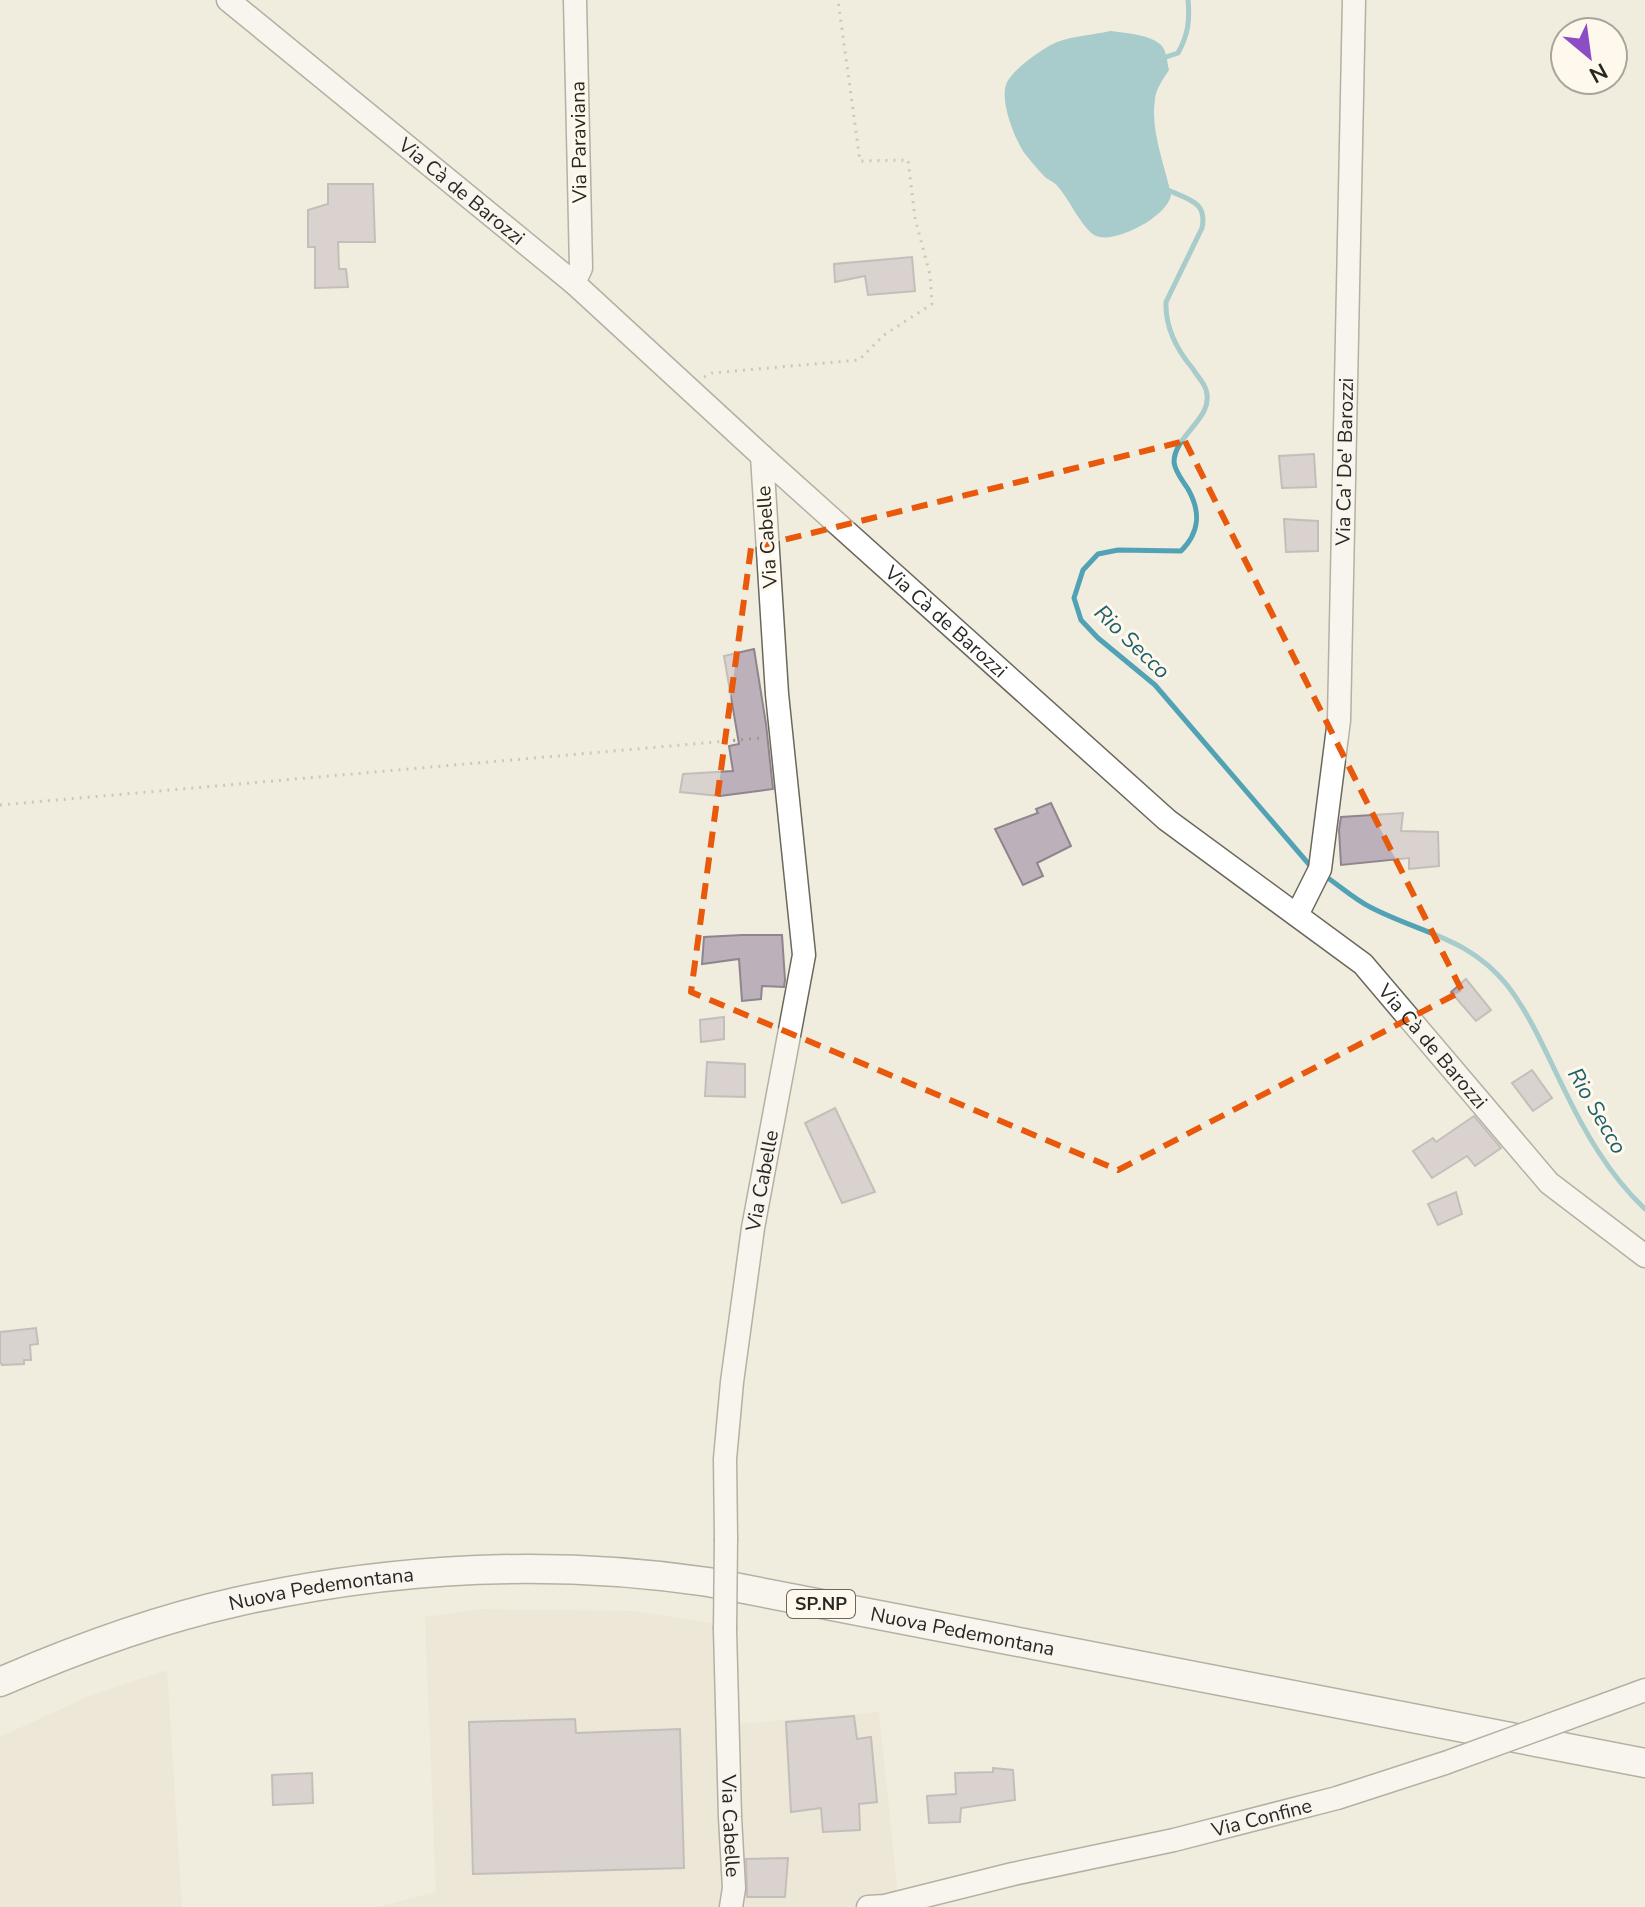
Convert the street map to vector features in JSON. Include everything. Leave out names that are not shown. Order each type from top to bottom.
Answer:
[{"type":"main road","name":"Nuova Pedemontana","points":[[0,1682],[102,1641],[167,1620],[296,1589],[396,1575],[474,1570],[601,1571],[708,1582],[1645,1763]]},
{"type":"street","name":"Via Cà de Barozzi","points":[[228,0],[574,283],[1167,820],[1363,964],[1549,1183],[1645,1256]]},
{"type":"street","name":"Via Paraviana","points":[[574,283],[581,268],[575,0]]},
{"type":"street","name":"Via Ca' De' Barozzi","points":[[1297,915],[1316,876],[1339,720],[1354,0]]},
{"type":"street","name":"Via Cabelle","points":[[731,1907],[734,1888],[725,1630],[725,1459],[753,1228],[804,955],[781,736],[762,456]]},
{"type":"street","name":"Via Confine","points":[[868,1907],[885,1906],[1013,1874],[1174,1840],[1337,1798],[1445,1763],[1645,1690]]},
{"type":"path","points":[[686,386],[712,373],[859,360],[884,335],[932,304],[930,275],[915,218],[908,160],[860,161],[838,0]]},
{"type":"path","points":[[0,805],[781,736]]},
{"type":"highlighted area","points":[[1185,441],[1462,991],[1118,1170],[691,992],[751,548]]},
{"type":"shaded area","points":[[481,1609],[634,1611],[737,1627],[739,1724],[879,1712],[899,1907],[377,1907],[436,1892],[425,1617]]},
{"type":"shaded area","points":[[167,1670],[182,1907],[0,1907],[0,1737],[87,1697]]},
{"type":"water","points":[[1110,31],[1150,38],[1164,50],[1169,70],[1160,84],[1154,111],[1159,148],[1171,195],[1161,211],[1140,226],[1105,237],[1096,236],[1086,228],[1057,186],[1025,154],[1010,121],[1005,92],[1014,73],[1051,45],[1070,38]]},
{"type":"building","points":[[328,184],[373,184],[375,242],[338,242],[339,269],[346,269],[348,287],[315,288],[315,247],[308,247],[308,210],[328,204]]},
{"type":"building","points":[[912,257],[915,291],[868,295],[865,276],[835,282],[834,264]]},
{"type":"building","points":[[1314,454],[1316,487],[1282,488],[1279,456]]},
{"type":"building","points":[[1284,519],[1318,521],[1318,551],[1286,552]]},
{"type":"building","points":[[754,649],[773,789],[720,796],[680,792],[683,774],[733,771],[729,746],[739,744],[724,656]]},
{"type":"building","points":[[1051,803],[1071,846],[1037,863],[1043,876],[1023,885],[995,829],[1038,813],[1036,809]]},
{"type":"building","points":[[1403,813],[1401,831],[1438,832],[1439,866],[1409,869],[1409,858],[1341,865],[1341,817]]},
{"type":"building","points":[[782,935],[784,987],[762,986],[761,999],[742,1001],[739,959],[702,964],[704,937]]},
{"type":"building","points":[[1466,979],[1491,1010],[1476,1021],[1451,992]]},
{"type":"building","points":[[724,1017],[724,1039],[701,1042],[700,1020]]},
{"type":"building","points":[[707,1062],[745,1064],[745,1097],[705,1096]]},
{"type":"building","points":[[1532,1070],[1552,1098],[1533,1111],[1512,1083]]},
{"type":"building","points":[[835,1108],[875,1192],[842,1203],[805,1123]]},
{"type":"building","points":[[1474,1116],[1501,1148],[1475,1166],[1467,1156],[1432,1178],[1413,1151],[1433,1138],[1436,1142]]},
{"type":"building","points":[[1456,1192],[1462,1214],[1438,1225],[1428,1204]]},
{"type":"building","points":[[36,1328],[38,1344],[30,1345],[31,1360],[24,1360],[24,1364],[2,1365],[0,1332]]},
{"type":"building","points":[[854,1716],[857,1739],[871,1737],[877,1802],[859,1804],[860,1830],[823,1832],[821,1808],[791,1812],[786,1722]]},
{"type":"building","points":[[575,1719],[576,1733],[680,1729],[684,1868],[473,1874],[469,1722]]},
{"type":"building","points":[[993,1768],[1013,1770],[1015,1800],[961,1808],[960,1822],[929,1823],[927,1796],[956,1794],[955,1773],[993,1772]]},
{"type":"building","points":[[312,1773],[313,1803],[273,1805],[272,1775]]},
{"type":"building","points":[[788,1858],[785,1897],[747,1897],[746,1859]]},
{"type":"waterway","name":"Rio Secco","points":[[1163,58],[1178,53],[1188,28],[1188,0]]},
{"type":"waterway","name":"Rio Secco","points":[[1166,189],[1198,206],[1203,219],[1202,228],[1166,302],[1173,338],[1206,390],[1205,409],[1180,443],[1174,462],[1195,506],[1195,529],[1181,551],[1118,550],[1098,554],[1083,570],[1074,598],[1081,620],[1155,685],[1313,869]]},
{"type":"waterway","name":"Rio Secco","points":[[1325,876],[1364,904],[1460,946],[1492,969],[1523,1009],[1598,1152],[1645,1209]]}]
